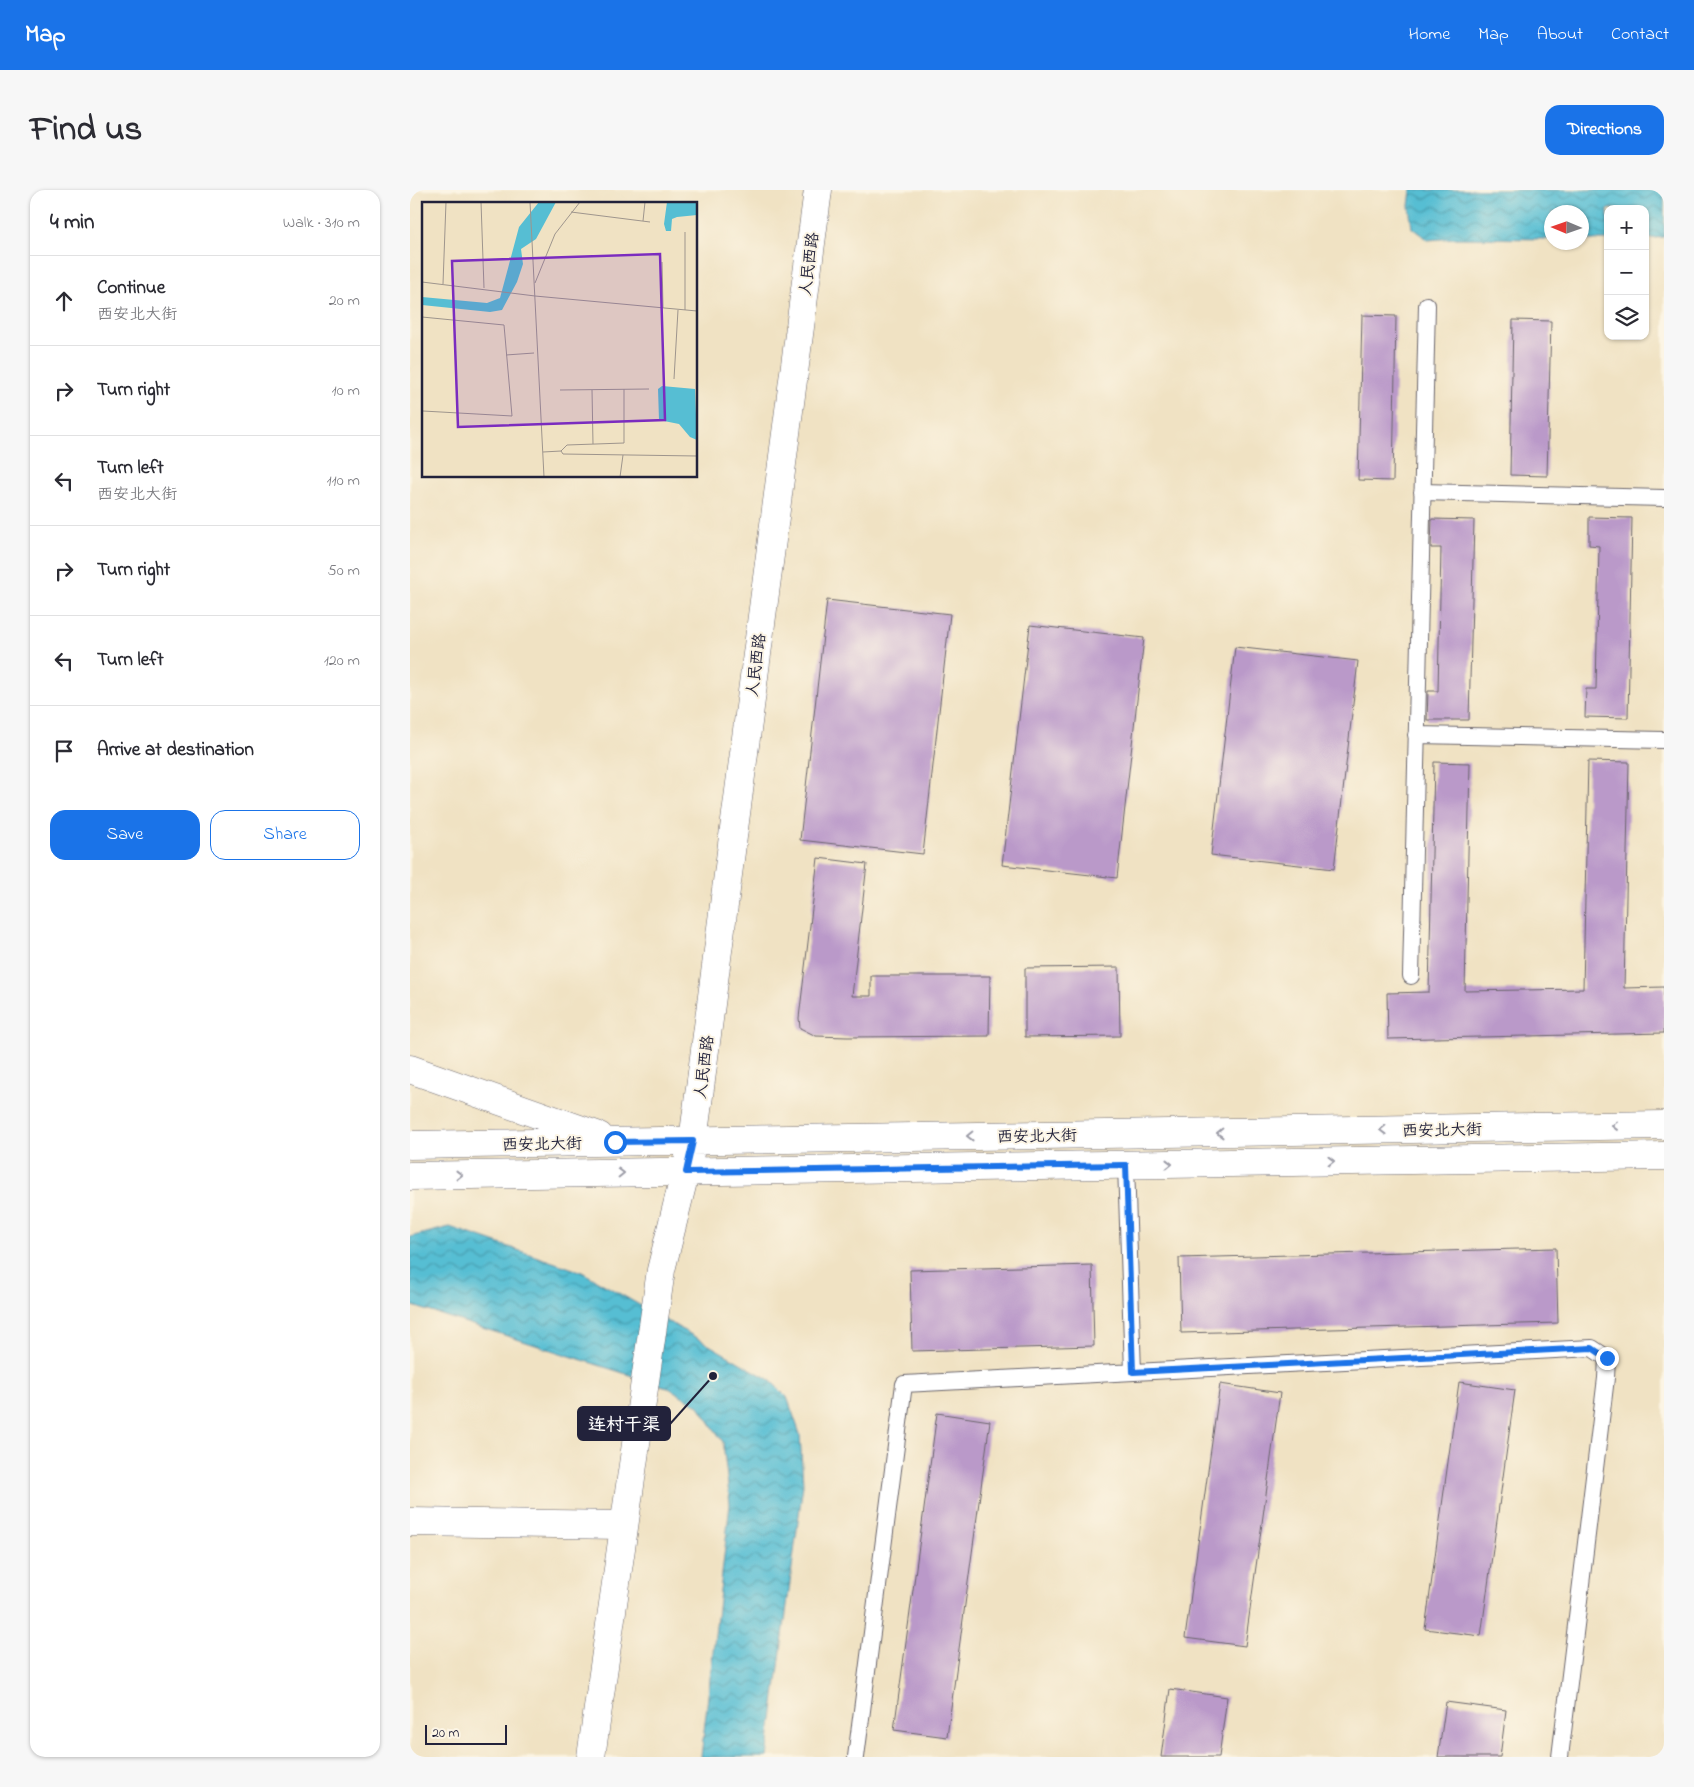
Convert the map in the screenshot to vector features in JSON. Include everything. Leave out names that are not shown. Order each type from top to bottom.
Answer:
[{"type":"main road","name":"人民西路","points":[[591,1757],[661,1270],[693,1141],[818,190]]},
{"type":"main road","points":[[410,1068],[615,1142]]},
{"type":"main road","name":"西安北大街","points":[[410,1145],[1664,1126]]},
{"type":"main road","name":"西安北大街","points":[[410,1176],[1664,1156]]},
{"type":"main road","points":[[410,1522],[623,1526]]},
{"type":"lane","points":[[1411,976],[1427,305]]},
{"type":"lane","points":[[1422,492],[1664,498]]},
{"type":"lane","points":[[1416,735],[1664,740]]},
{"type":"lane","points":[[1126,1165],[1133,1372]]},
{"type":"lane","points":[[856,1757],[904,1384],[1592,1348],[1607,1358],[1560,1757]]},
{"type":"water","points":[[1411,190],[1664,190],[1664,237],[1649,239],[1649,205],[1604,205],[1604,240],[1589,240],[1589,205],[1544,205],[1544,239],[1455,238],[1428,240],[1412,228],[1409,206]]},
{"type":"water","points":[[450,1227],[582,1272],[770,1380],[787,1397],[800,1434],[803,1484],[767,1757],[701,1757],[730,1504],[723,1442],[699,1406],[667,1387],[410,1305],[410,1237]]},
{"type":"building","points":[[1362,315],[1396,316],[1393,481],[1358,480]]},
{"type":"building","points":[[1513,320],[1551,321],[1547,476],[1510,475]]},
{"type":"building","points":[[1589,517],[1632,518],[1628,718],[1585,717],[1586,689],[1596,689],[1599,546],[1589,545]]},
{"type":"building","points":[[1432,519],[1474,520],[1469,720],[1427,720],[1428,691],[1438,691],[1441,548],[1431,548]]},
{"type":"building","points":[[827,600],[950,614],[923,854],[800,840]]},
{"type":"building","points":[[1030,625],[1144,638],[1117,878],[1002,865]]},
{"type":"building","points":[[1235,647],[1358,661],[1334,869],[1211,855]]},
{"type":"building","points":[[1588,761],[1629,762],[1624,988],[1664,987],[1664,1033],[1388,1039],[1387,993],[1429,992],[1434,762],[1470,763],[1465,991],[1583,989]]},
{"type":"building","points":[[818,858],[867,864],[852,996],[871,996],[871,976],[990,976],[989,1036],[816,1036],[800,1028],[799,1018]]},
{"type":"building","points":[[1119,967],[1120,1036],[1025,1037],[1025,968]]},
{"type":"building","points":[[1556,1248],[1558,1323],[1181,1333],[1179,1258]]},
{"type":"building","points":[[1092,1265],[1094,1346],[912,1351],[910,1270]]},
{"type":"building","points":[[1459,1382],[1515,1390],[1481,1636],[1425,1629]]},
{"type":"building","points":[[1220,1384],[1280,1393],[1245,1646],[1185,1638]]},
{"type":"building","points":[[937,1413],[990,1421],[947,1737],[894,1730]]},
{"type":"building","points":[[1170,1689],[1227,1697],[1219,1757],[1161,1757]]},
{"type":"building","points":[[1446,1702],[1506,1710],[1500,1757],[1438,1757]]},
{"type":"place","name":"连村干渠","points":[[713,1376]]},
{"type":"route","points":[[615,1142],[693,1141],[686,1172],[1126,1165],[1133,1372],[1592,1348],[1607,1358]]}]
